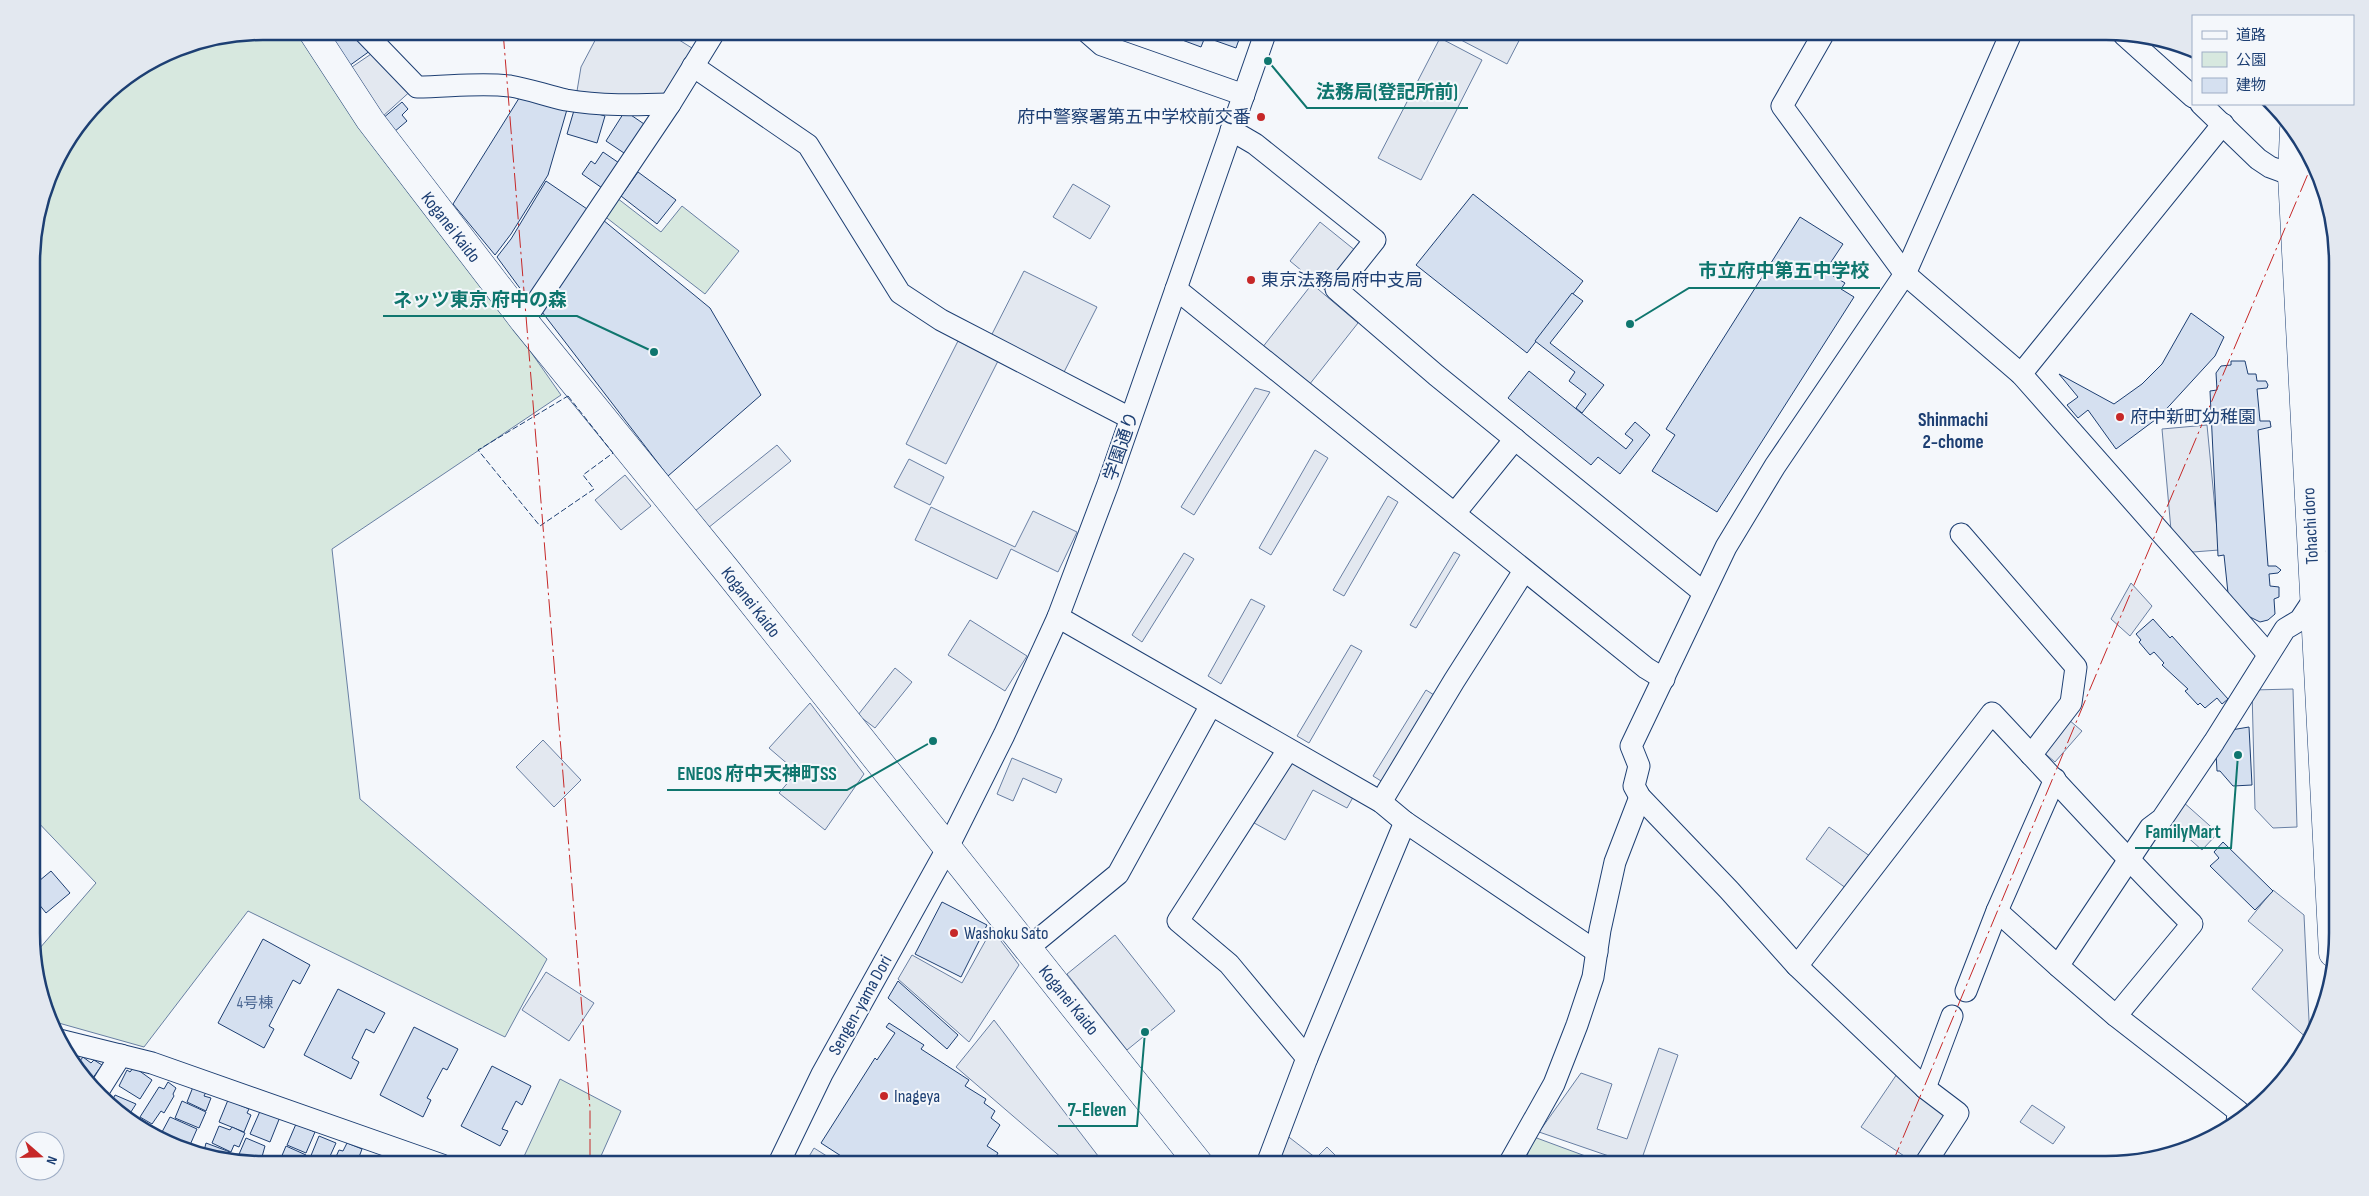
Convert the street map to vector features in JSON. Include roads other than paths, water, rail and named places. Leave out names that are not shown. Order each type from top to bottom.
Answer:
[{"type":"main road","name":"Koganei Kaido","points":[[318,40],[370,120],[524,321],[728,572],[947,849],[1028,948],[1189,1156]]},
{"type":"main road","name":"Tohachi doro","points":[[2300,153],[2304,172],[2314,599],[2329,878]]},
{"type":"main road","name":"Tohachi doro","points":[[2304,172],[2322,207]]},
{"type":"main road","name":"Tohachi doro","points":[[2324,217],[2329,340]]},
{"type":"street","points":[[372,40],[417,87],[451,88],[480,84],[510,86],[568,100],[612,104],[670,104]]},
{"type":"street","points":[[524,321],[670,104],[709,40]]},
{"type":"street","points":[[1097,40],[1102,44],[1244,95]]},
{"type":"street","name":"学園通り","points":[[947,849],[1004,735],[1058,618],[1263,40]]},
{"type":"street","points":[[1819,40],[1782,106],[1905,274],[2021,374],[2268,654]]},
{"type":"street","points":[[1930,1156],[1958,1113],[1925,1088],[1797,966],[1729,890],[1640,797],[1634,786],[1638,766],[1631,746],[1726,547],[1775,466],[1905,274],[2008,40]]},
{"type":"street","points":[[2131,41],[2192,96]]},
{"type":"street","points":[[693,66],[808,145],[900,293],[941,320],[1130,418]]},
{"type":"street","points":[[2202,105],[2258,159],[2270,167],[2304,172]]},
{"type":"street","points":[[2021,374],[2223,124]]},
{"type":"street","points":[[1231,130],[1255,144],[1375,240],[1336,289],[1703,592]]},
{"type":"street","points":[[1176,289],[1455,513],[1524,571],[1646,668],[1664,679]]},
{"type":"street","points":[[1455,513],[1516,439]]},
{"type":"street","points":[[1961,534],[2076,667],[2071,703],[2031,755]]},
{"type":"street","points":[[2058,966],[2150,828],[2162,819],[2193,773],[2285,629],[2300,620],[2314,599],[2329,568]]},
{"type":"street","points":[[1381,802],[1454,681],[1524,571]]},
{"type":"street","points":[[1058,618],[1381,802],[1405,822],[1597,952]]},
{"type":"street","points":[[1028,948],[1118,874],[1211,705]]},
{"type":"street","points":[[1797,966],[1992,714],[2055,779],[2128,861],[2192,924],[2116,1016]]},
{"type":"street","points":[[1288,750],[1178,921],[1229,964],[1307,1058]]},
{"type":"street","points":[[1966,991],[1997,911],[2055,779]]},
{"type":"street","points":[[1514,1156],[1554,1084],[1593,977],[1615,862],[1640,797]]},
{"type":"street","points":[[1270,1156],[1307,1058],[1405,822]]},
{"type":"street","name":"Sengen-yama Dori","points":[[782,1156],[822,1074],[947,849]]},
{"type":"street","points":[[1997,911],[2116,1016],[2238,1111],[2238,1113]]},
{"type":"street","points":[[1925,1088],[1952,1016]]},
{"type":"street","points":[[72,1047],[121,1055],[161,1066],[416,1156]]},
{"type":"street","points":[[101,1087],[121,1055]]},
{"type":"place","name":"法務局(登記所前)","points":[[1268,61]]},
{"type":"place","name":"府中警察署第五中学校前交番","points":[[1261,117]]},
{"type":"place","name":"東京法務局府中支局","points":[[1251,280]]},
{"type":"place","name":"市立府中第五中学校","points":[[1630,324]]},
{"type":"place","name":"ネッツ東京 府中の森","points":[[654,352]]},
{"type":"place","name":"府中新町幼稚園","points":[[2120,417]]},
{"type":"place","name":"ENEOS 府中天神町SS","points":[[933,741]]},
{"type":"place","name":"FamilyMart","points":[[2238,755]]},
{"type":"place","name":"Washoku Sato","points":[[954,933]]},
{"type":"place","name":"7-Eleven","points":[[1145,1032]]},
{"type":"place","name":"Inageya","points":[[884,1096]]},
{"type":"district","name":"Shinmachi 2-chome","points":[[1953,430]]}]
